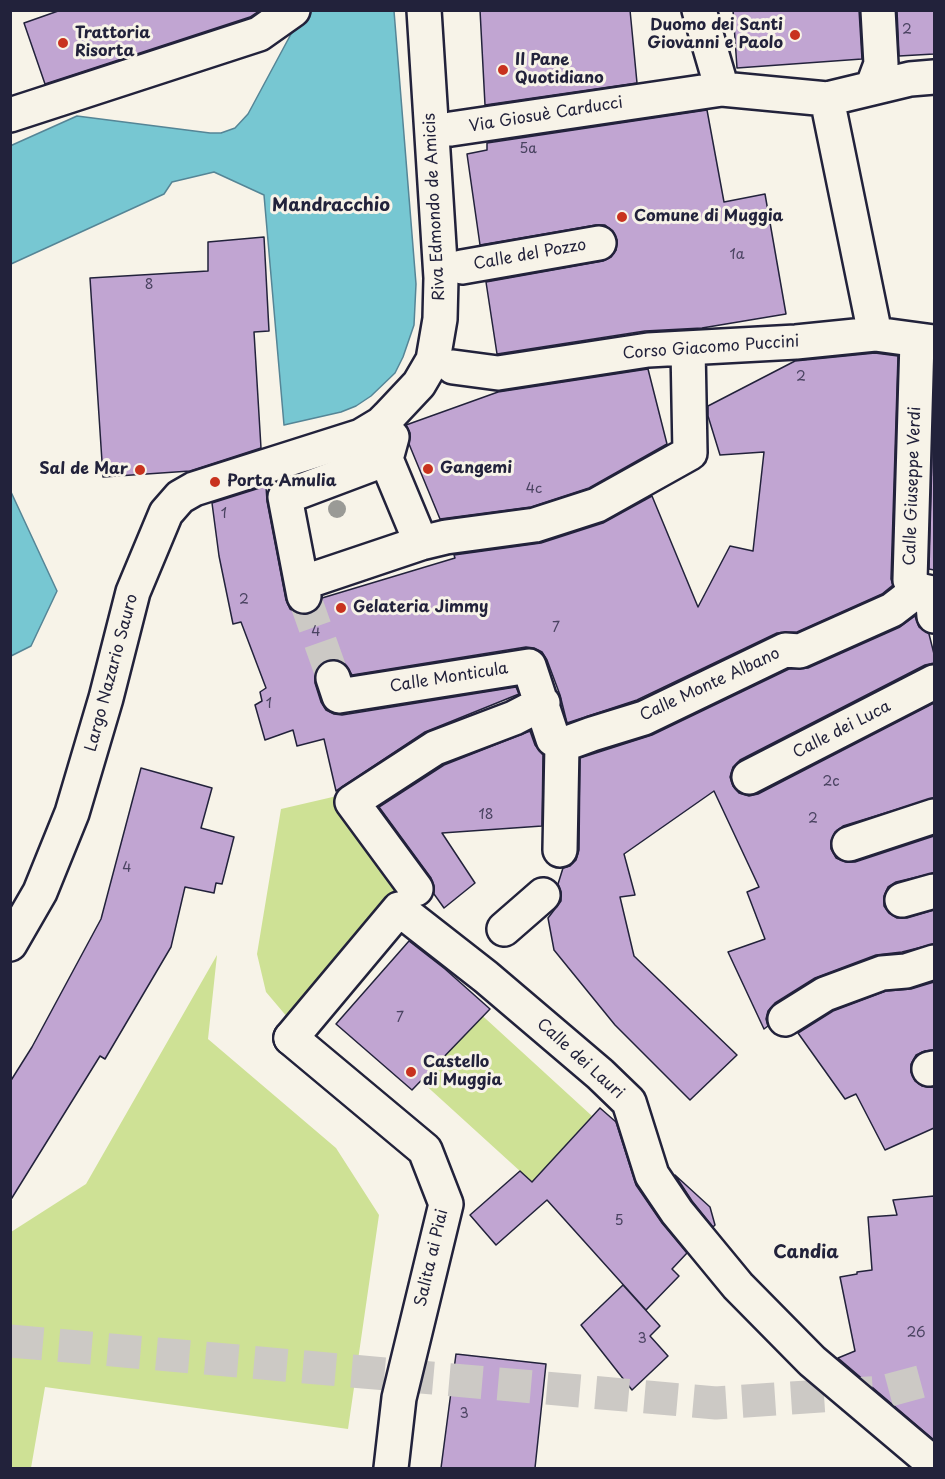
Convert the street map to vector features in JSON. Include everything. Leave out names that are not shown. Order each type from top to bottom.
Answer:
[{"type":"street","points":[[14,114],[259,34],[293,10]]},
{"type":"street","name":"Riva Edmondo de Amicis","points":[[216,482],[361,436],[381,424],[404,400],[419,384],[433,360],[440,319],[441,278],[424,10]]},
{"type":"street","points":[[699,10],[722,88]]},
{"type":"street","points":[[877,76],[878,10]]},
{"type":"street","name":"Via Giosuè Carducci","points":[[451,129],[722,88],[827,99],[877,76],[922,78]]},
{"type":"street","points":[[827,99],[874,334]]},
{"type":"street","name":"Calle del Pozzo","points":[[462,267],[599,243]]},
{"type":"street","name":"Corso Giacomo Puccini","points":[[453,367],[498,373],[648,350],[796,342],[874,334],[926,342]]},
{"type":"street","name":"Calle Giuseppe Verdi","points":[[926,342],[910,580],[926,603]]},
{"type":"street","points":[[433,540],[390,444],[285,497],[303,590],[433,540],[535,525],[597,506],[690,453],[688,348]]},
{"type":"street","name":"Largo Nazario Sauro","points":[[10,944],[40,891],[72,813],[106,698],[133,592],[166,513],[180,497],[194,489],[216,482]]},
{"type":"street","name":"Calle Monte Albano","points":[[562,745],[644,718],[785,650],[800,651],[892,610],[926,603]]},
{"type":"street","name":"Calle Monticula","points":[[333,678],[339,696],[529,666],[553,739],[562,745]]},
{"type":"street","name":"Calle dei Luca","points":[[749,777],[934,681]]},
{"type":"street","points":[[417,889],[352,802],[435,748],[521,716],[543,704]]},
{"type":"street","points":[[560,850],[562,745]]},
{"type":"street","points":[[849,844],[934,816]]},
{"type":"street","points":[[902,900],[934,891]]},
{"type":"street","points":[[504,929],[543,896]]},
{"type":"street","name":"Calle dei Lauri","points":[[291,1038],[399,909],[473,957],[486,976],[600,1074],[629,1102],[652,1174],[677,1212],[738,1286],[812,1361],[934,1464]]},
{"type":"street","points":[[785,1019],[825,994],[882,973],[906,971],[934,962]]},
{"type":"street","name":"Salita ai Piai","points":[[291,1038],[424,1150],[446,1204],[399,1398],[391,1468]]},
{"type":"green space","points":[[337,796],[397,888],[288,1018],[266,992],[257,954],[281,809]]},
{"type":"green space","points":[[217,955],[208,1039],[336,1148],[379,1215],[348,1429],[45,1387],[31,1468],[11,1468],[11,1232],[86,1184]]},
{"type":"green space","points":[[451,987],[592,1116],[532,1182],[421,1081],[438,1064],[407,1036]]},
{"type":"water","points":[[310,11],[394,11],[416,284],[414,325],[395,373],[371,396],[341,412],[284,425],[264,195],[214,172],[172,182],[164,194],[11,264],[10,146],[77,116],[210,133],[221,133],[235,128],[248,114],[291,34]]},
{"type":"water","points":[[11,492],[57,591],[31,646],[11,656]]},
{"type":"building","points":[[61,10],[259,11],[250,17],[45,84],[24,23]]},
{"type":"building","points":[[480,10],[630,10],[637,83],[485,105]]},
{"type":"building","name":"Duomo dei Santi Giovanni e Paolo","points":[[733,10],[859,10],[862,59],[737,68]]},
{"type":"building","points":[[897,10],[934,10],[934,54],[899,56]]},
{"type":"building","name":"Comune di Muggia","points":[[707,110],[724,202],[765,194],[786,314],[702,328],[645,331],[497,354],[486,282],[603,261],[611,257],[616,250],[617,240],[613,231],[605,225],[596,225],[480,245],[467,154],[487,150],[487,143]]},
{"type":"building","points":[[264,237],[269,331],[254,332],[261,448],[190,471],[103,477],[90,278],[208,271],[208,242]]},
{"type":"building","points":[[875,353],[898,356],[891,579],[893,585],[882,594],[797,632],[777,633],[637,700],[567,723],[560,695],[547,660],[542,652],[534,648],[526,647],[352,675],[345,664],[336,660],[327,660],[319,665],[315,674],[315,683],[321,702],[326,710],[334,714],[342,715],[516,687],[519,694],[425,732],[336,791],[324,739],[297,746],[293,730],[265,740],[255,705],[262,701],[260,692],[266,688],[241,622],[233,624],[219,556],[212,503],[266,486],[286,600],[290,609],[297,613],[307,614],[317,610],[322,598],[455,558],[454,555],[541,543],[603,523],[652,496],[698,607],[730,546],[753,551],[764,452],[720,455],[708,416],[708,406],[795,361]]},
{"type":"building","points":[[648,369],[667,444],[589,488],[531,507],[440,519],[409,444],[410,433],[406,425],[498,392]]},
{"type":"building","points":[[934,384],[934,570],[929,569]]},
{"type":"building","points":[[915,616],[919,627],[929,634],[934,663],[925,665],[740,760],[733,767],[730,777],[739,793],[749,796],[758,794],[934,703],[934,798],[843,826],[835,832],[831,841],[831,849],[836,858],[846,862],[855,862],[934,836],[934,873],[896,882],[888,887],[884,896],[884,906],[897,918],[907,918],[934,910],[934,944],[902,952],[876,955],[815,978],[775,1003],[768,1011],[766,1019],[768,1026],[764,1029],[728,952],[765,939],[747,892],[759,887],[714,791],[624,854],[635,895],[620,897],[634,956],[737,1055],[690,1100],[615,1025],[554,950],[548,918],[561,901],[558,884],[563,868],[570,866],[576,860],[579,850],[580,758],[652,735],[789,669],[808,668],[900,627]]},
{"type":"building","points":[[530,731],[535,745],[543,755],[542,826],[442,833],[475,883],[444,908],[434,894],[431,878],[379,807],[444,765]]},
{"type":"building","points":[[141,768],[212,788],[201,828],[234,837],[222,884],[216,883],[214,893],[185,887],[171,947],[105,1059],[100,1056],[10,1201],[10,1082],[32,1047],[101,919]]},
{"type":"building","points":[[409,941],[490,1009],[412,1090],[336,1024]]},
{"type":"building","points":[[934,982],[934,1050],[916,1055],[911,1064],[911,1072],[915,1081],[922,1086],[934,1087],[934,1128],[885,1150],[856,1094],[845,1099],[798,1033],[833,1011],[886,991],[911,989]]},
{"type":"building","points":[[600,1108],[616,1122],[636,1185],[662,1223],[687,1253],[672,1269],[679,1276],[646,1310],[547,1200],[496,1245],[470,1215],[520,1171],[532,1182]]},
{"type":"building","points":[[675,1175],[710,1207],[715,1225],[713,1227],[692,1201]]},
{"type":"building","points":[[934,1196],[934,1440],[838,1358],[855,1351],[840,1277],[872,1270],[868,1217],[897,1215],[893,1200]]},
{"type":"building","points":[[623,1285],[660,1326],[650,1336],[668,1356],[632,1390],[581,1325]]},
{"type":"building","points":[[456,1354],[546,1364],[535,1468],[441,1468]]},
{"type":"tunnel","points":[[304,596],[333,678]]},
{"type":"tunnel","points":[[10,1341],[716,1403],[882,1392],[934,1378]]},
{"type":"place","name":"Duomo dei Santi Giovanni e Paolo","points":[[795,35]]},
{"type":"place","name":"Trattoria Risorta","points":[[63,43]]},
{"type":"place","name":"Il Pane Quotidiano","points":[[503,70]]},
{"type":"place","name":"Comune di Muggia","points":[[622,217]]},
{"type":"place","name":"Gangemi","points":[[428,469]]},
{"type":"place","name":"Sal de Mar","points":[[140,470]]},
{"type":"place","name":"Porta Amulia","points":[[215,482]]},
{"type":"place","name":"Gelateria Jimmy","points":[[341,608]]},
{"type":"place","name":"Castello di Muggia","points":[[411,1072]]},
{"type":"district","name":"Mandracchio","points":[[331,206]]},
{"type":"district","name":"Candia","points":[[806,1253]]}]
